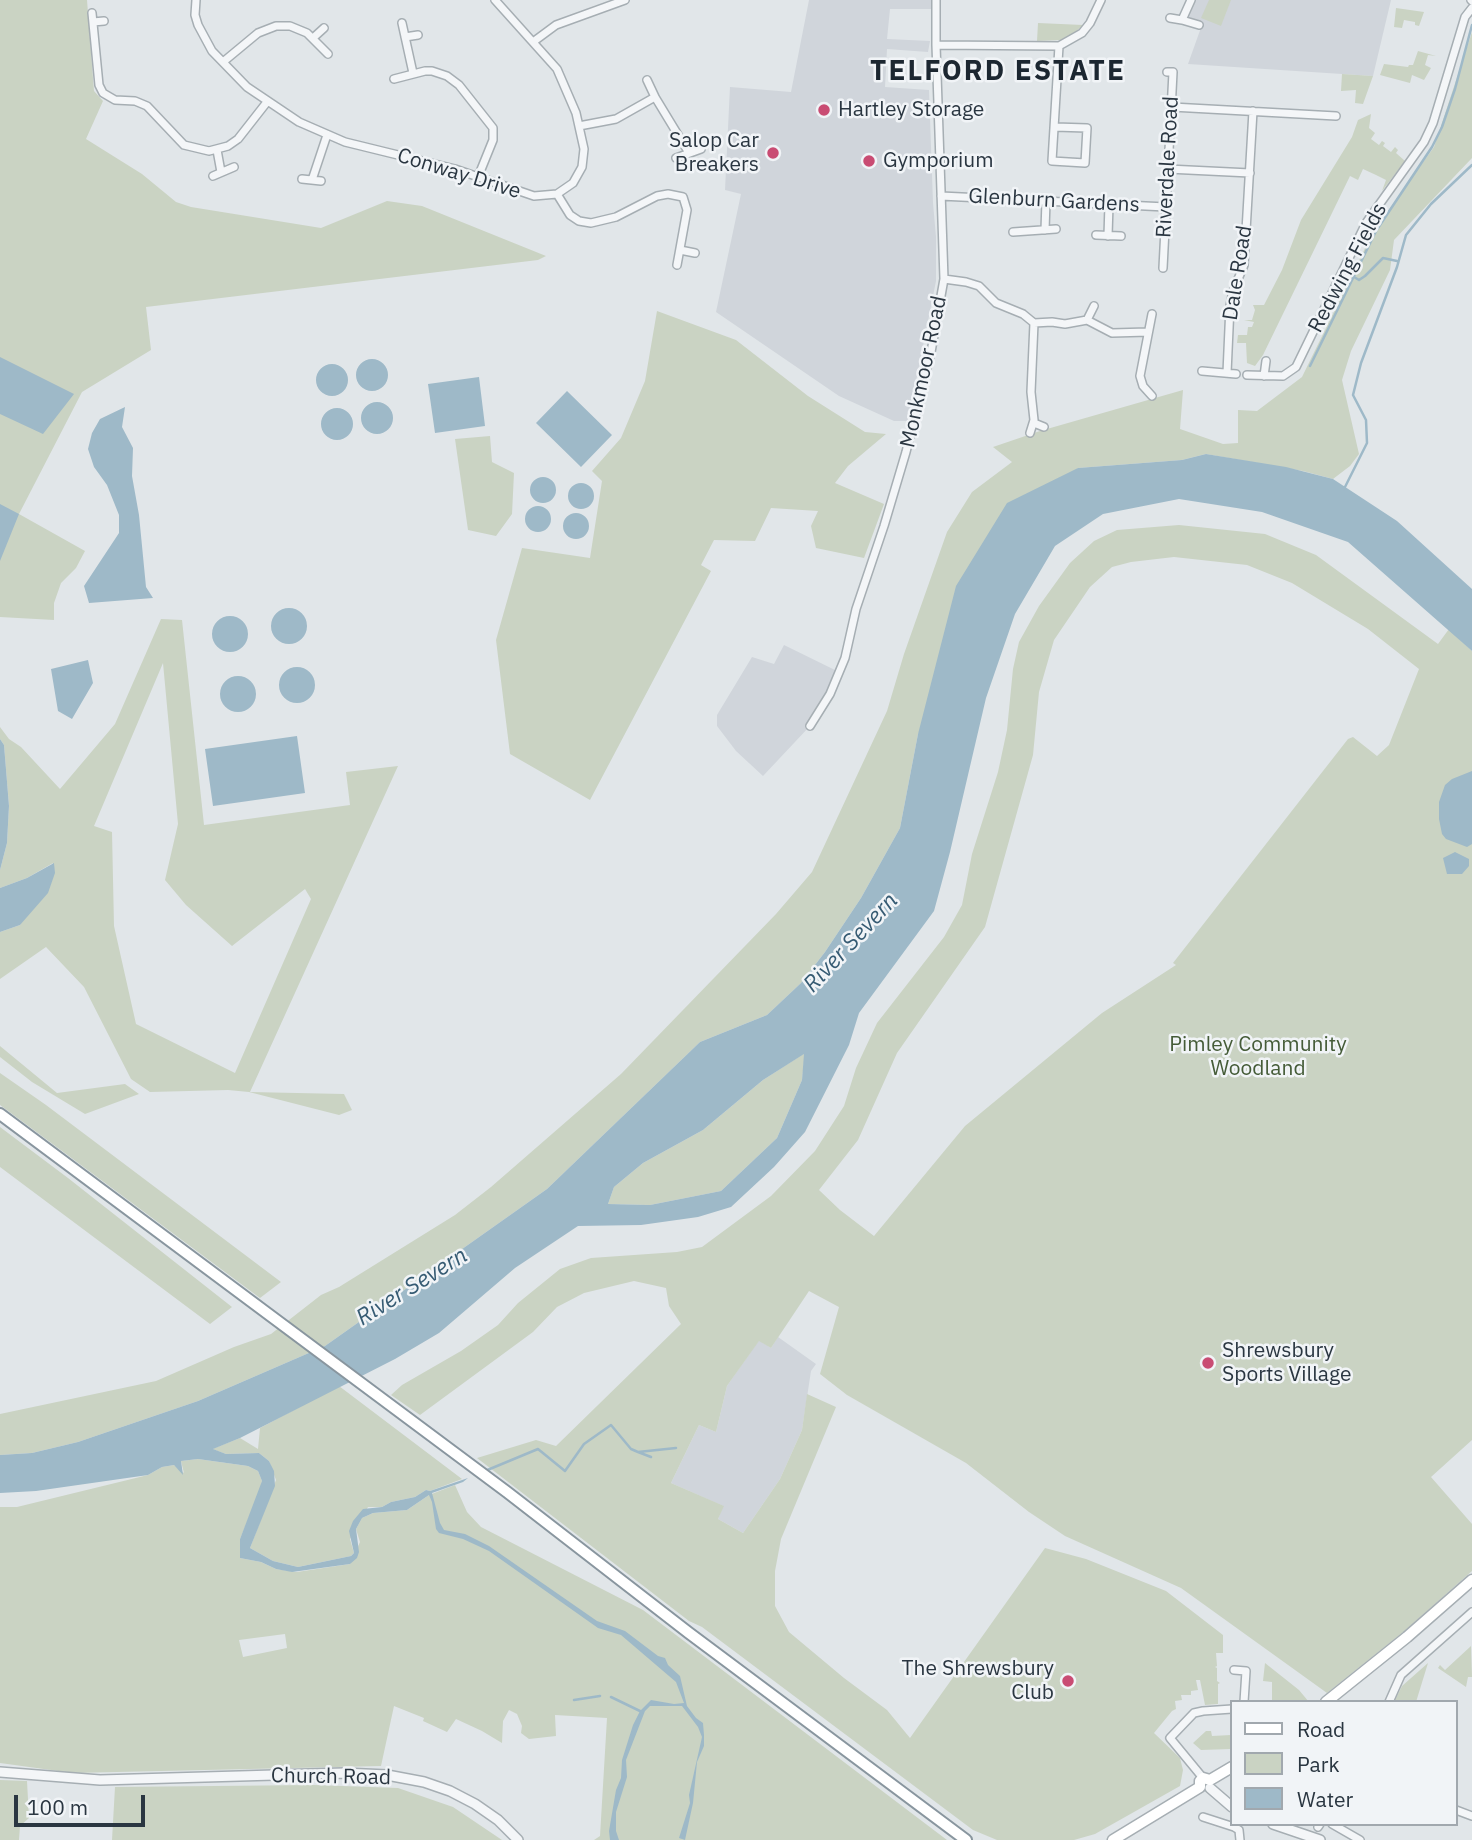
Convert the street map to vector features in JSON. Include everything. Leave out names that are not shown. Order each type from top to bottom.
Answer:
[{"type":"highway","points":[[0,1114],[507,1492],[689,1633],[966,1840]]},
{"type":"main road","points":[[1328,1700],[1472,1580]]},
{"type":"main road","points":[[1113,1840],[1230,1768]]},
{"type":"street","name":"Conway Drive","points":[[196,0],[195,15],[201,33],[223,62],[267,102],[299,122],[355,145],[430,162],[534,197],[557,194]]},
{"type":"street","points":[[495,0],[562,79],[579,126],[584,149],[582,167],[573,183],[557,194],[570,215],[579,221],[590,223],[616,217],[657,195],[680,195],[690,199],[677,265]]},
{"type":"street","points":[[533,42],[556,25],[625,0]]},
{"type":"street","name":"Monkmoor Road","points":[[810,726],[830,694],[845,658],[856,609],[912,433],[931,352],[944,279],[936,0]]},
{"type":"street","points":[[936,45],[1059,46],[1082,33],[1101,0]]},
{"type":"street","points":[[1182,20],[1191,0]]},
{"type":"street","name":"Redwing Fields","points":[[1247,375],[1283,376],[1296,367],[1366,223],[1424,142],[1436,115],[1465,17],[1472,8]]},
{"type":"street","points":[[104,21],[93,18],[99,85],[103,93],[115,100],[135,101],[147,106],[184,145],[202,151],[217,150],[237,139],[267,102]]},
{"type":"street","points":[[1170,18],[1199,25]]},
{"type":"street","points":[[402,23],[413,73]]},
{"type":"street","points":[[223,62],[269,27],[290,26],[307,33],[328,54]]},
{"type":"street","points":[[313,38],[324,29]]},
{"type":"street","points":[[405,37],[418,35]]},
{"type":"street","points":[[1055,127],[1087,128],[1085,163],[1052,161],[1059,46]]},
{"type":"street","points":[[394,79],[432,71],[447,76],[459,85],[491,123],[493,140],[478,177]]},
{"type":"street","name":"Riverdale Road","points":[[1163,268],[1173,72],[1167,72]]},
{"type":"street","points":[[647,80],[689,153]]},
{"type":"street","points":[[579,126],[616,119],[655,97]]},
{"type":"street","points":[[1171,107],[1336,116]]},
{"type":"street","name":"Dale Road","points":[[1202,371],[1231,374],[1230,306],[1244,265],[1253,111]]},
{"type":"street","points":[[312,180],[327,135]]},
{"type":"street","points":[[676,158],[701,149]]},
{"type":"street","points":[[217,150],[221,172]]},
{"type":"street","points":[[212,176],[234,167]]},
{"type":"street","points":[[1168,169],[1250,173]]},
{"type":"street","points":[[302,179],[321,181]]},
{"type":"street","name":"Glenburn Gardens","points":[[941,196],[1166,207]]},
{"type":"street","points":[[1045,230],[1046,201]]},
{"type":"street","points":[[1108,236],[1109,204]]},
{"type":"street","points":[[1013,232],[1056,229]]},
{"type":"street","points":[[1096,236],[1121,236]]},
{"type":"street","points":[[680,250],[695,253]]},
{"type":"street","points":[[944,279],[956,279],[979,286],[996,303],[1023,314],[1034,323],[1065,324],[1087,320],[1112,333],[1148,332]]},
{"type":"street","points":[[1087,320],[1094,306]]},
{"type":"street","points":[[1140,398],[1150,394],[1140,376],[1152,314]]},
{"type":"street","points":[[1030,433],[1034,424],[1031,393],[1034,323]]},
{"type":"street","points":[[1264,376],[1266,361]]},
{"type":"street","points":[[1034,424],[1044,427]]},
{"type":"street","points":[[1390,1700],[1401,1675],[1472,1612]]},
{"type":"street","points":[[1234,1670],[1246,1671],[1244,1700]]},
{"type":"street","points":[[1230,1709],[1194,1713],[1170,1738],[1206,1783],[1230,1805]]},
{"type":"street","name":"Church Road","points":[[0,1772],[100,1780],[344,1773],[387,1775],[424,1782],[458,1796],[498,1820],[518,1840]]},
{"type":"street","points":[[1207,1828],[1206,1818],[1239,1830],[1240,1840]]},
{"type":"street","points":[[1279,1826],[1320,1840]]},
{"type":"street","points":[[1336,1826],[1360,1840]]},
{"type":"shaded area","points":[[809,0],[932,0],[932,9],[890,9],[887,39],[930,41],[928,52],[887,49],[885,87],[929,90],[936,281],[908,421],[894,421],[839,396],[716,312],[741,194],[725,190],[730,87],[791,92]]},
{"type":"shaded area","points":[[1196,0],[1391,0],[1373,76],[1188,64],[1203,22],[1188,17]]},
{"type":"shaded area","points":[[784,645],[837,671],[810,726],[763,776],[736,751],[717,726],[717,715],[752,657],[774,664]]},
{"type":"shaded area","points":[[778,1337],[816,1364],[811,1371],[802,1430],[780,1479],[743,1533],[718,1519],[723,1506],[671,1483],[699,1425],[716,1432],[727,1386],[759,1340],[771,1348]]},
{"type":"green space","points":[[0,0],[87,0],[94,91],[103,101],[86,139],[142,174],[176,202],[191,207],[321,228],[387,201],[422,206],[546,256],[538,260],[146,307],[151,350],[82,392],[19,514],[85,551],[76,568],[61,583],[54,603],[54,620],[0,617]]},
{"type":"green space","points":[[1209,0],[1231,0],[1221,26],[1201,18]]},
{"type":"green space","points":[[1396,8],[1424,12],[1419,26],[1415,25],[1415,22],[1404,20],[1402,28],[1394,27]]},
{"type":"green space","points":[[1038,23],[1083,25],[1071,36],[1061,40],[1037,41]]},
{"type":"green space","points":[[1472,32],[1472,158],[1394,240],[1390,270],[1351,351],[1342,380],[1359,454],[1350,466],[1333,479],[1206,454],[1182,460],[1078,468],[918,734],[900,828],[861,898],[801,983],[767,1015],[700,1042],[547,1189],[325,1346],[198,1401],[78,1442],[32,1453],[0,1455],[0,1414],[156,1381],[271,1334],[321,1295],[339,1287],[455,1215],[621,1074],[776,914],[812,872],[887,711],[947,532],[972,492],[1012,462],[993,447],[1183,390],[1180,429],[1223,444],[1238,443],[1238,410],[1257,411],[1302,377],[1373,232],[1434,147]]},
{"type":"green space","points":[[1418,51],[1436,56],[1428,55],[1425,65],[1431,68],[1424,80],[1412,75],[1410,83],[1380,75],[1384,64],[1408,67],[1413,65]]},
{"type":"green space","points":[[1342,74],[1373,76],[1363,104],[1355,103],[1356,90],[1341,91]]},
{"type":"green space","points":[[1371,114],[1369,128],[1375,133],[1371,139],[1379,145],[1382,141],[1385,143],[1383,146],[1391,152],[1395,147],[1398,150],[1396,153],[1405,161],[1382,191],[1386,180],[1376,175],[1363,169],[1358,180],[1350,176],[1263,355],[1255,366],[1247,363],[1246,343],[1237,343],[1238,335],[1247,335],[1248,327],[1252,327],[1254,322],[1244,320],[1252,320],[1255,310],[1253,305],[1264,305],[1282,270],[1301,220],[1352,137],[1358,120]]},
{"type":"green space","points":[[657,311],[736,340],[808,396],[865,432],[886,434],[848,466],[835,483],[884,504],[864,558],[816,548],[811,526],[818,511],[771,508],[755,541],[714,540],[701,565],[711,571],[590,800],[510,754],[496,640],[522,548],[590,558],[602,481],[592,471],[621,438],[645,381]]},
{"type":"green space","points":[[490,436],[492,462],[514,473],[512,514],[496,536],[468,530],[455,439]]},
{"type":"green space","name":"Pimley Community Woodland","points":[[1179,525],[1265,534],[1316,555],[1438,644],[1449,629],[1472,651],[1472,1440],[1431,1477],[1472,1524],[1472,1571],[1402,1633],[1327,1693],[1181,1588],[1065,1536],[966,1463],[847,1395],[820,1374],[839,1307],[809,1291],[771,1348],[759,1341],[727,1386],[716,1432],[699,1425],[671,1483],[724,1506],[718,1519],[743,1533],[780,1479],[802,1430],[807,1394],[836,1407],[781,1539],[775,1571],[775,1606],[789,1632],[887,1710],[910,1738],[1045,1548],[1086,1559],[1166,1591],[1223,1635],[1223,1653],[1216,1653],[1215,1667],[1217,1681],[1220,1683],[1218,1704],[1205,1705],[1200,1680],[1196,1680],[1198,1690],[1191,1691],[1191,1695],[1181,1695],[1182,1700],[1175,1701],[1176,1709],[1154,1733],[1180,1758],[1183,1770],[1180,1786],[1095,1834],[1074,1840],[997,1840],[973,1830],[702,1627],[689,1621],[477,1458],[536,1440],[556,1446],[681,1324],[669,1306],[666,1288],[634,1281],[584,1293],[557,1307],[533,1332],[420,1415],[391,1395],[402,1385],[461,1351],[498,1325],[518,1303],[560,1269],[591,1258],[677,1252],[702,1247],[771,1196],[815,1151],[844,1106],[856,1068],[877,1023],[944,937],[962,905],[972,854],[998,772],[1007,730],[1013,669],[1019,642],[1039,606],[1070,563],[1094,541],[1117,530]],"holes":[[[1174,557],[1247,565],[1292,583],[1368,629],[1419,669],[1389,745],[1377,756],[1353,737],[1348,739],[1173,963],[1176,965],[1102,1013],[965,1126],[874,1236],[819,1190],[858,1140],[897,1053],[985,927],[1033,755],[1039,692],[1054,640],[1090,587],[1112,567]]]},
{"type":"green space","points":[[161,619],[182,620],[204,825],[350,805],[346,772],[398,766],[250,1092],[344,1094],[352,1110],[339,1115],[249,1092],[228,1090],[150,1092],[131,1079],[84,987],[46,947],[0,979],[0,932],[20,925],[53,863],[27,878],[0,888],[9,806],[0,727],[60,789],[115,724]],"holes":[[[163,663],[178,824],[165,880],[186,905],[232,946],[305,889],[311,899],[235,1073],[136,1024],[114,926],[112,832],[94,826]]]},
{"type":"green space","points":[[0,1046],[57,1093],[125,1084],[139,1094],[85,1114],[32,1082],[0,1057]]},
{"type":"green space","points":[[805,1053],[802,1080],[777,1138],[721,1191],[650,1205],[608,1204],[614,1187],[643,1163],[703,1130],[763,1080]]},
{"type":"green space","points":[[0,1073],[281,1282],[260,1298],[0,1105]]},
{"type":"green space","points":[[0,1127],[232,1307],[210,1324],[0,1167]]},
{"type":"green space","points":[[339,1386],[462,1479],[382,1507],[368,1507],[350,1539],[354,1553],[351,1556],[298,1567],[273,1561],[250,1548],[276,1480],[269,1461],[259,1453],[226,1454],[212,1449],[240,1438],[258,1449],[260,1428]]},
{"type":"green space","points":[[198,1459],[248,1466],[258,1471],[262,1481],[261,1488],[240,1539],[240,1558],[297,1572],[350,1564],[360,1542],[356,1529],[362,1518],[373,1513],[407,1510],[429,1495],[455,1485],[467,1512],[481,1527],[643,1610],[947,1840],[594,1840],[600,1836],[607,1718],[555,1715],[556,1736],[529,1739],[521,1733],[522,1726],[517,1714],[509,1710],[503,1721],[502,1743],[456,1719],[447,1732],[423,1721],[424,1718],[394,1706],[381,1766],[73,1773],[0,1763],[0,1507],[17,1507],[148,1475],[162,1467],[174,1465],[184,1473],[181,1461]],"holes":[[[285,1634],[287,1648],[243,1657],[239,1640]]]},
{"type":"green space","points":[[1471,1646],[1472,1677],[1468,1677],[1466,1687],[1438,1668],[1440,1665],[1445,1670]]},
{"type":"green space","points":[[1265,1663],[1307,1700],[1272,1700],[1272,1682],[1263,1681]]},
{"type":"green space","points":[[1428,1663],[1417,1700],[1395,1700],[1402,1686]]},
{"type":"green space","points":[[1206,1731],[1211,1731],[1212,1736],[1230,1735],[1230,1749],[1201,1750],[1193,1743]]},
{"type":"green space","points":[[0,1780],[27,1781],[29,1818],[20,1826],[19,1840],[0,1840]]},
{"type":"green space","points":[[314,1785],[398,1788],[453,1807],[502,1840],[112,1840],[115,1787]]},
{"type":"water","points":[[0,357],[74,394],[43,434],[0,414]]},
{"type":"water","points":[[372,359],[384,363],[388,375],[384,387],[372,391],[360,387],[356,375],[360,363]]},
{"type":"water","points":[[332,364],[344,368],[348,380],[344,392],[332,396],[320,392],[316,380],[320,368]]},
{"type":"water","points":[[479,377],[485,426],[435,433],[428,384]]},
{"type":"water","points":[[567,391],[612,435],[581,467],[536,423]]},
{"type":"water","points":[[377,402],[389,406],[393,418],[389,430],[377,434],[365,430],[361,418],[365,406]]},
{"type":"water","points":[[125,407],[122,427],[133,448],[132,476],[146,587],[153,598],[89,603],[84,586],[119,533],[119,515],[107,485],[94,467],[88,449],[92,433],[100,419]]},
{"type":"water","points":[[337,408],[349,412],[353,424],[349,436],[337,440],[325,436],[321,424],[325,412]]},
{"type":"water","name":"River Severn","points":[[1206,454],[1286,467],[1333,479],[1397,521],[1472,589],[1472,651],[1348,542],[1262,512],[1179,499],[1103,514],[1055,546],[1015,614],[986,698],[934,911],[859,1013],[849,1045],[805,1132],[774,1167],[731,1207],[698,1217],[641,1225],[578,1226],[515,1268],[439,1333],[395,1359],[240,1438],[213,1449],[226,1454],[259,1453],[269,1461],[274,1471],[275,1486],[250,1548],[273,1561],[298,1567],[351,1556],[354,1553],[349,1531],[363,1509],[382,1507],[468,1478],[432,1493],[444,1530],[465,1534],[489,1546],[597,1621],[625,1631],[658,1656],[665,1658],[668,1665],[680,1676],[687,1706],[703,1723],[704,1735],[685,1840],[679,1838],[690,1803],[689,1795],[702,1737],[682,1706],[650,1706],[645,1711],[626,1760],[627,1777],[616,1812],[619,1840],[610,1840],[609,1831],[616,1790],[621,1778],[622,1760],[633,1725],[640,1711],[651,1700],[684,1703],[676,1682],[621,1635],[598,1628],[489,1551],[463,1539],[439,1533],[429,1495],[407,1510],[373,1513],[362,1518],[356,1529],[359,1552],[350,1564],[292,1572],[240,1558],[240,1539],[262,1481],[258,1471],[248,1466],[198,1459],[181,1461],[183,1475],[174,1465],[162,1467],[148,1475],[36,1491],[0,1493],[0,1455],[32,1453],[78,1442],[198,1401],[325,1346],[547,1189],[700,1042],[767,1015],[801,983],[825,952],[861,898],[900,828],[918,734],[956,586],[1007,503],[1078,468],[1182,460]],"holes":[[[804,1054],[802,1080],[777,1138],[721,1191],[650,1205],[608,1204],[614,1187],[643,1163],[703,1130],[763,1080]]]},
{"type":"water","points":[[543,477],[552,481],[556,490],[552,499],[543,503],[534,499],[530,490],[534,481]]},
{"type":"water","points":[[581,483],[590,487],[594,496],[590,505],[581,509],[572,505],[568,496],[572,487]]},
{"type":"water","points":[[0,504],[19,514],[0,561]]},
{"type":"water","points":[[538,506],[547,510],[551,519],[547,528],[538,532],[529,528],[525,519],[529,510]]},
{"type":"water","points":[[576,513],[585,517],[589,526],[585,535],[576,539],[567,535],[563,526],[567,517]]},
{"type":"water","points":[[289,608],[302,613],[307,626],[302,639],[289,644],[276,639],[271,626],[276,613]]},
{"type":"water","points":[[230,616],[243,621],[248,634],[243,647],[230,652],[217,647],[212,634],[217,621]]},
{"type":"water","points":[[88,660],[93,683],[72,719],[58,711],[51,669]]},
{"type":"water","points":[[297,667],[310,672],[315,685],[310,698],[297,703],[284,698],[279,685],[284,672]]},
{"type":"water","points":[[238,676],[251,681],[256,694],[251,707],[238,712],[225,707],[220,694],[225,681]]},
{"type":"water","points":[[297,736],[305,793],[213,806],[205,749]]},
{"type":"water","points":[[0,739],[4,745],[9,806],[7,843],[0,870]]},
{"type":"water","points":[[1472,771],[1472,844],[1467,847],[1446,839],[1442,834],[1439,802],[1445,785],[1452,779]]},
{"type":"water","points":[[1455,852],[1469,859],[1469,866],[1462,874],[1447,874],[1443,858]]},
{"type":"water","points":[[54,863],[55,873],[48,893],[20,925],[0,932],[0,888],[27,878]]},
{"type":"waterway","points":[[1310,366],[1376,231],[1432,147],[1442,127],[1472,25]]},
{"type":"waterway","points":[[1344,489],[1367,443],[1366,420],[1353,395],[1361,363],[1397,267],[1406,235],[1431,204],[1472,165]]},
{"type":"waterway","points":[[1354,277],[1359,280],[1383,258],[1397,261]]},
{"type":"waterway","points":[[485,1471],[538,1449],[565,1471],[584,1444],[611,1425],[631,1449],[638,1452],[676,1448]]},
{"type":"waterway","points":[[638,1452],[651,1457]]},
{"type":"waterway","points":[[574,1700],[600,1696]]},
{"type":"waterway","points":[[611,1697],[642,1712]]},
{"type":"place","name":"Hartley Storage","points":[[824,110]]},
{"type":"place","name":"Salop Car Breakers","points":[[773,153]]},
{"type":"place","name":"Gymporium","points":[[869,161]]},
{"type":"place","name":"Shrewsbury Sports Village","points":[[1208,1363]]},
{"type":"place","name":"The Shrewsbury Club","points":[[1068,1681]]},
{"type":"district","name":"TELFORD ESTATE","points":[[998,72]]}]
